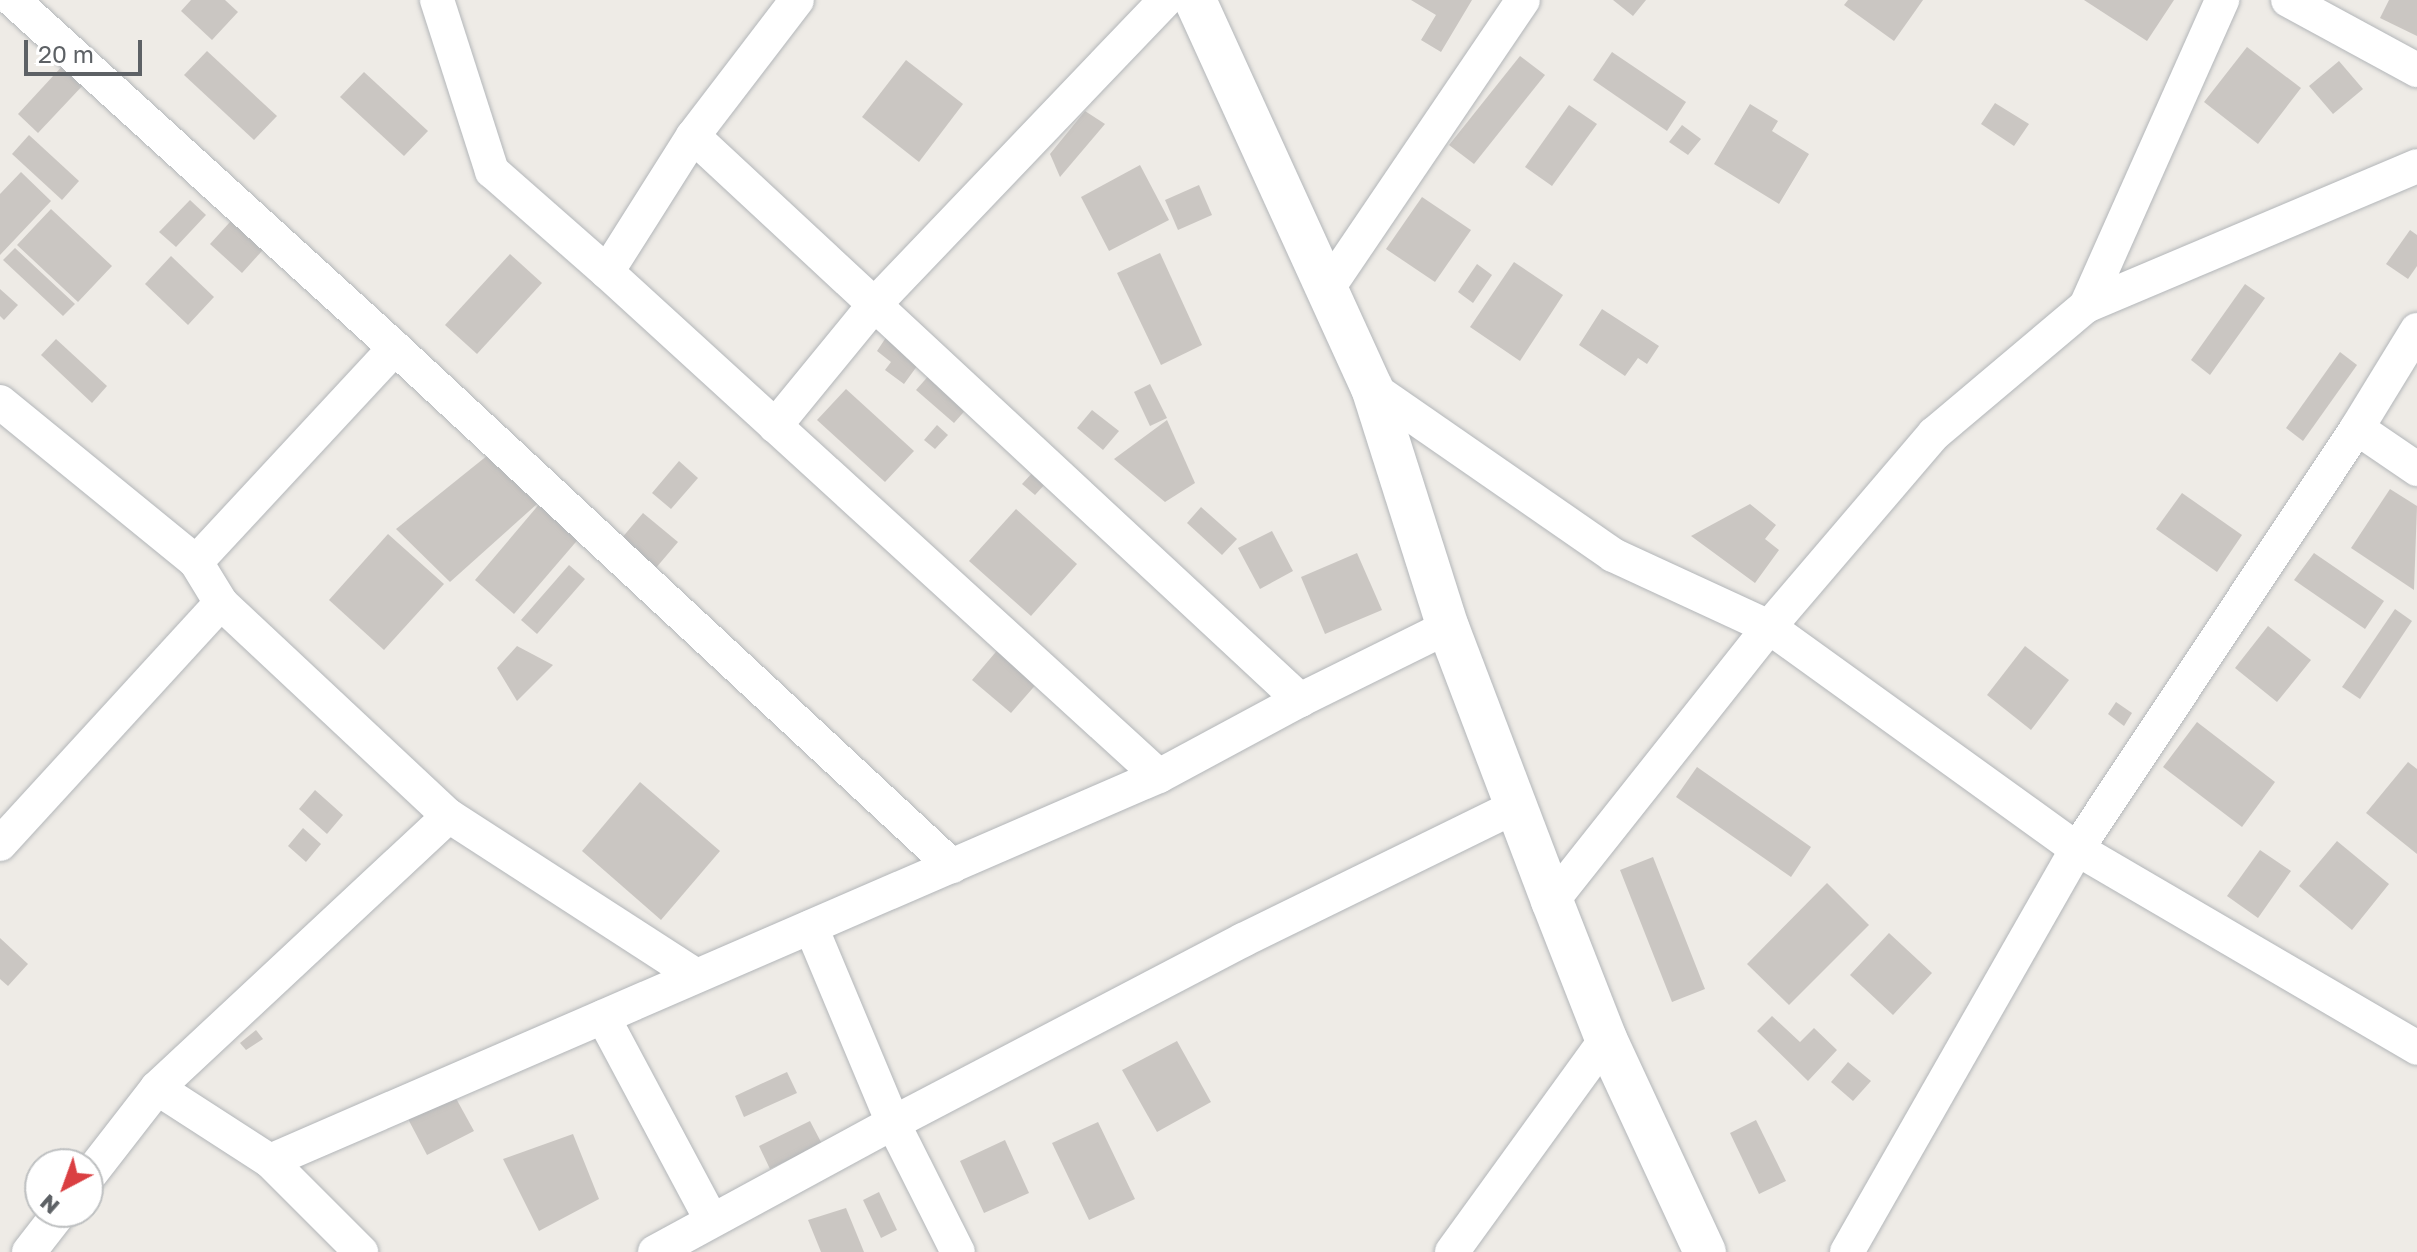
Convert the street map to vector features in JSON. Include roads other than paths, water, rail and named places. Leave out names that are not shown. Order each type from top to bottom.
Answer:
[{"type":"street","points":[[13,0],[395,348],[952,866]]},
{"type":"street","points":[[437,0],[492,171],[607,272],[1159,776]]},
{"type":"street","points":[[607,272],[693,136],[797,0]]},
{"type":"street","points":[[775,426],[874,305],[1165,0]]},
{"type":"street","points":[[1195,0],[1372,388],[1448,627],[1552,901],[1606,1039],[1705,1252]]},
{"type":"street","points":[[1326,291],[1523,0]]},
{"type":"street","points":[[2086,306],[2222,0]]},
{"type":"street","points":[[2288,0],[2417,70]]},
{"type":"street","points":[[693,136],[1300,700]]},
{"type":"street","points":[[1552,901],[1769,627],[1934,434],[2086,306],[2417,166]]},
{"type":"street","points":[[1847,1252],[2077,849],[2357,428],[2417,330]]},
{"type":"street","points":[[196,562],[395,348]]},
{"type":"street","points":[[1372,388],[1613,555],[1769,627],[2077,849],[2417,1048]]},
{"type":"street","points":[[2,408],[196,562],[221,603],[449,816],[695,975]]},
{"type":"street","points":[[2357,428],[2417,469]]},
{"type":"street","points":[[0,844],[221,603]]},
{"type":"street","points":[[270,1161],[1159,776],[1300,700],[1448,627]]},
{"type":"street","points":[[655,1252],[711,1219],[1243,940],[1516,806]]},
{"type":"street","points":[[104,1156],[157,1088],[449,816]]},
{"type":"street","points":[[811,927],[893,1123],[958,1252]]},
{"type":"street","points":[[603,1017],[711,1219]]},
{"type":"street","points":[[1452,1252],[1606,1039]]},
{"type":"street","points":[[157,1088],[270,1161],[361,1252]]},
{"type":"street","points":[[29,1252],[48,1228]]}]
